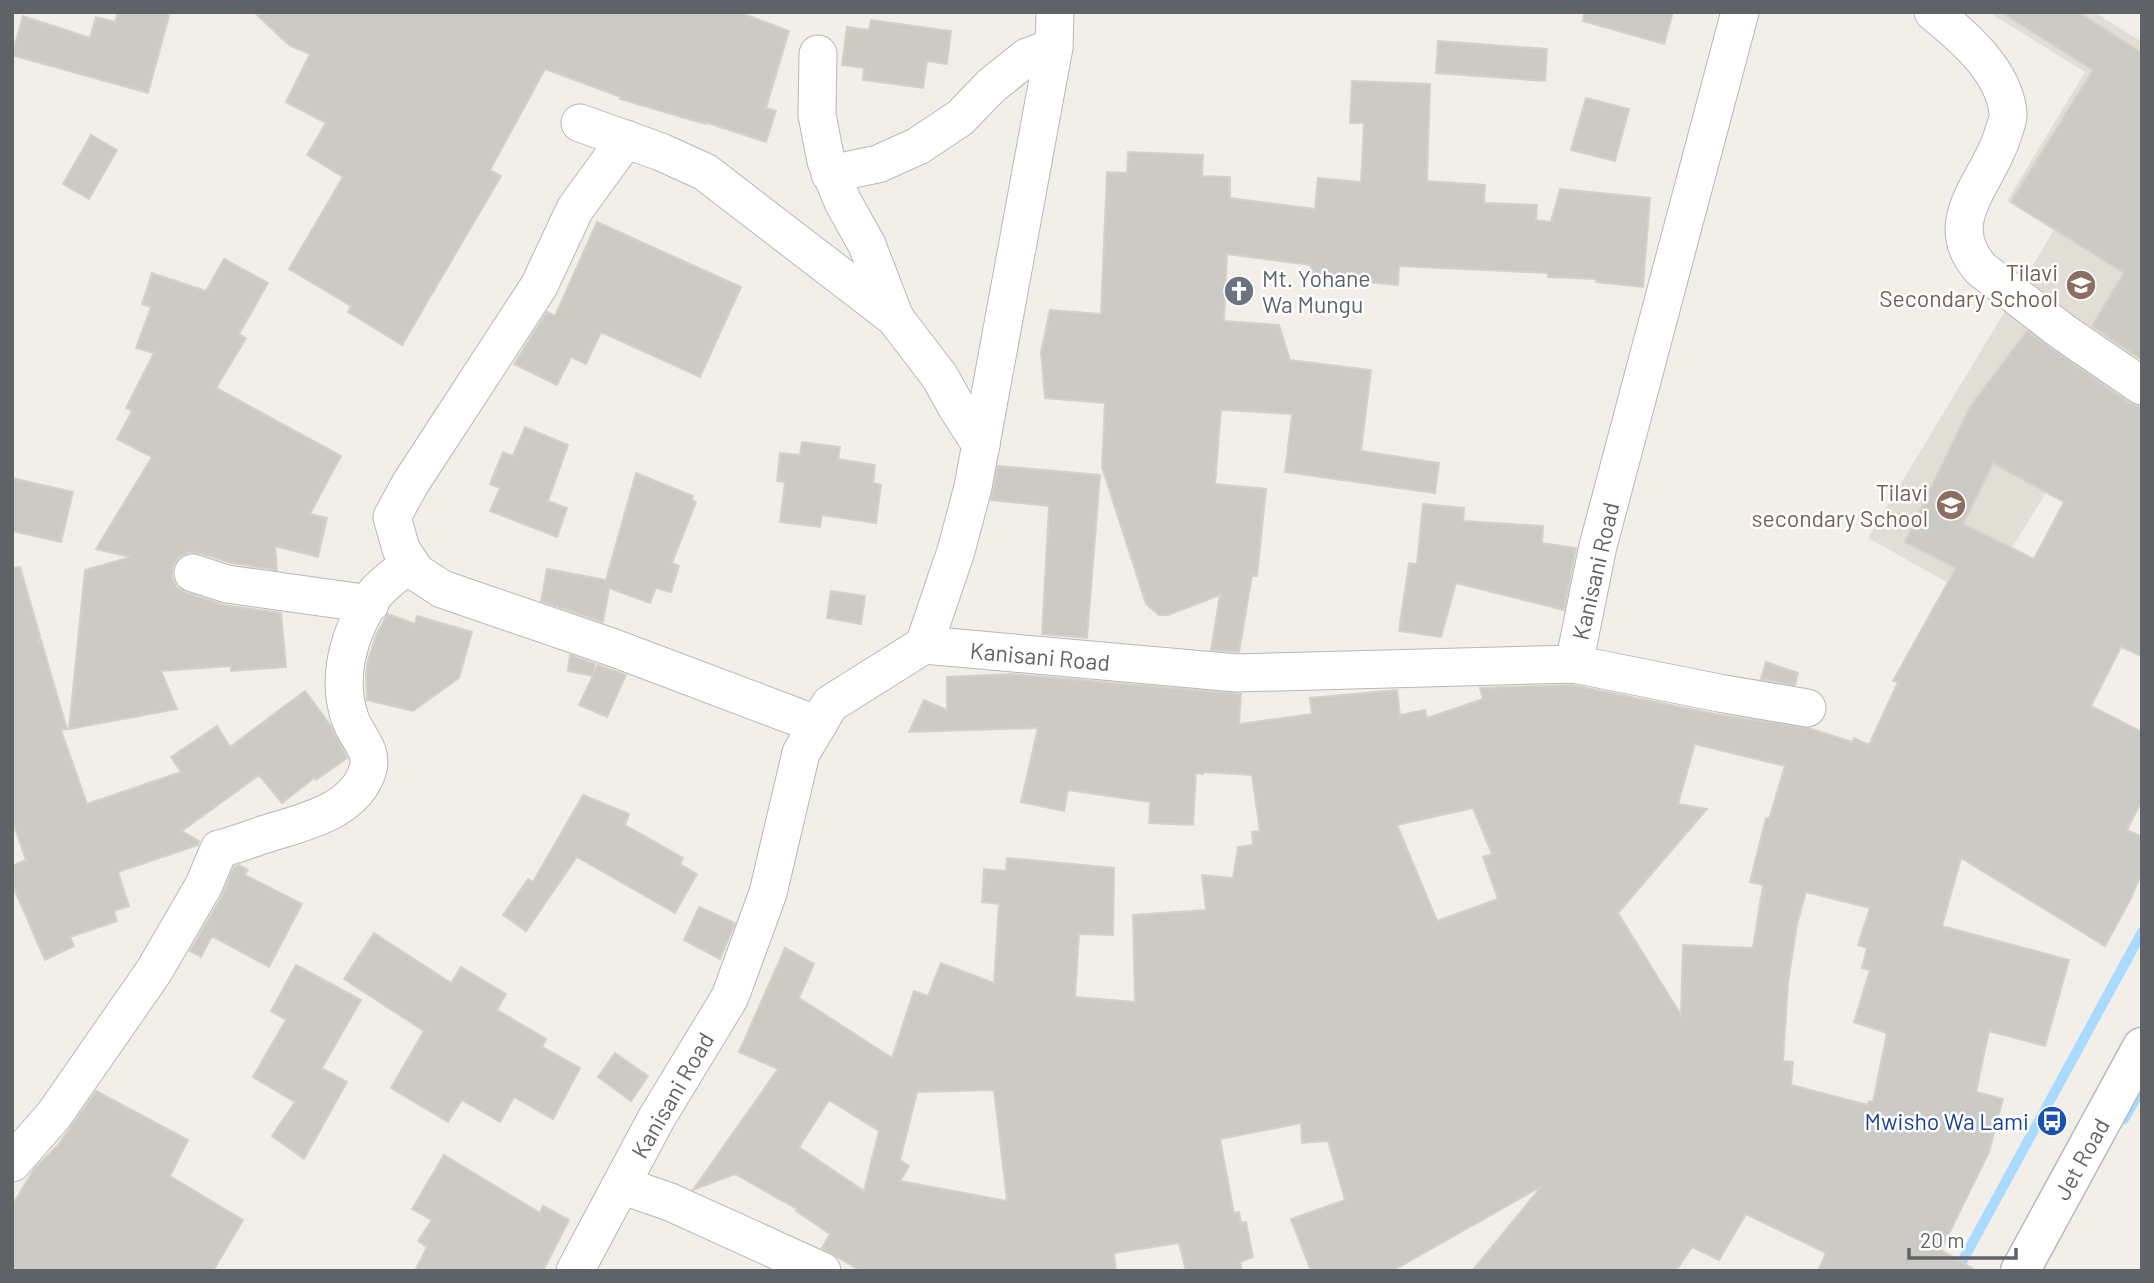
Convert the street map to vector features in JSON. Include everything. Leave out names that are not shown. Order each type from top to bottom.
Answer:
[{"type":"main road","name":"Jet Road","points":[[2020,1271],[2142,1047]]},
{"type":"street","name":"Kanisani Road","points":[[575,1271],[656,1119],[730,997],[768,893],[801,753],[830,704],[924,645],[1237,673],[1574,664],[1598,546],[1740,12]]},
{"type":"street","points":[[1933,12],[1968,28],[2001,89],[2009,115],[1991,164],[1972,196],[1962,229],[1969,252],[1982,269],[2063,331],[2142,386]]},
{"type":"street","points":[[830,174],[878,164],[918,146],[960,118],[991,86],[1055,30]]},
{"type":"street","points":[[924,645],[956,551],[973,486],[1055,30]]},
{"type":"street","points":[[818,54],[817,116],[830,174],[867,245],[895,318]]},
{"type":"street","points":[[580,123],[705,172],[895,318],[940,377],[981,445]]},
{"type":"street","points":[[626,139],[575,209],[538,286],[410,484],[392,517],[401,549],[416,572],[442,589],[614,648],[818,725]]},
{"type":"street","points":[[12,1163],[54,1115],[154,971],[204,885],[219,849],[326,814],[359,787],[368,768],[367,753],[344,702],[343,680],[347,654],[375,594],[410,563]]},
{"type":"street","points":[[193,573],[227,584],[370,604]]},
{"type":"street","points":[[1574,664],[1807,708]]},
{"type":"street","points":[[621,1185],[670,1202],[822,1271]]},
{"type":"shaded area","name":"Tilavi Secondary School","points":[[1989,12],[2094,12],[2142,42],[2142,340],[1979,600],[1868,538],[2054,230],[2007,201],[2085,72]]},
{"type":"building","points":[[118,12],[170,12],[148,93],[12,55],[23,16],[90,38],[96,17],[115,22]]},
{"type":"building","points":[[254,12],[739,12],[789,31],[766,108],[776,111],[766,142],[620,99],[621,97],[545,69],[490,170],[501,176],[402,345],[348,312],[351,306],[289,269],[343,177],[307,155],[326,123],[286,102],[310,54],[290,46]]},
{"type":"building","points":[[1584,12],[1673,12],[1664,44],[1583,21]]},
{"type":"building","points":[[2001,12],[2078,12],[2142,53],[2142,360],[2092,326],[2124,273],[2011,202],[2093,70]]},
{"type":"building","points":[[871,20],[951,31],[947,64],[927,61],[923,88],[863,80],[864,68],[842,65],[847,27],[869,30]]},
{"type":"building","points":[[1438,41],[1547,49],[1545,81],[1436,73]]},
{"type":"building","points":[[1352,81],[1430,84],[1427,181],[1485,185],[1484,203],[1537,205],[1536,220],[1551,222],[1560,189],[1650,198],[1643,287],[1596,282],[1596,279],[1548,277],[1548,273],[1399,266],[1398,285],[1310,277],[1311,265],[1227,254],[1224,321],[1279,325],[1290,360],[1371,370],[1361,451],[1439,463],[1435,493],[1285,472],[1292,414],[1221,410],[1215,484],[1266,489],[1257,576],[1252,576],[1239,652],[1211,650],[1220,595],[1168,615],[1159,615],[1146,604],[1102,467],[1105,403],[1045,398],[1041,352],[1050,310],[1101,314],[1107,172],[1127,173],[1128,152],[1203,155],[1202,176],[1230,177],[1230,198],[1315,209],[1318,178],[1361,182],[1364,123],[1350,123]]},
{"type":"building","points":[[1586,98],[1629,109],[1615,161],[1571,150]]},
{"type":"building","points":[[91,135],[117,150],[89,199],[63,184]]},
{"type":"building","points":[[597,222],[741,287],[700,377],[601,332],[586,364],[571,357],[557,385],[514,364],[547,312],[555,316]]},
{"type":"building","points":[[224,259],[268,283],[239,334],[246,338],[216,388],[341,456],[310,514],[327,518],[318,557],[275,546],[277,570],[232,563],[189,552],[178,558],[172,577],[177,587],[187,593],[224,605],[281,613],[286,667],[231,671],[231,666],[161,671],[177,709],[69,729],[85,570],[131,557],[96,549],[152,457],[117,439],[132,411],[126,408],[154,353],[136,348],[151,307],[142,304],[152,273],[206,291]]},
{"type":"building","points":[[2027,331],[2130,403],[2142,407],[2142,656],[2121,647],[2091,706],[2142,732],[2142,800],[2127,830],[2142,837],[2142,872],[2105,946],[1961,858],[1942,926],[2069,960],[2045,1046],[1989,1031],[1976,1092],[2003,1099],[1989,1152],[1941,1250],[1977,1271],[1818,1271],[1826,1253],[1746,1214],[1719,1260],[1692,1247],[1676,1271],[1472,1271],[1542,1186],[1392,1271],[1311,1271],[1291,1219],[1345,1200],[1328,1141],[1302,1143],[1301,1123],[1220,1139],[1234,1213],[1239,1212],[1241,1223],[1246,1222],[1253,1257],[1240,1262],[1242,1271],[1186,1271],[1179,1243],[1114,1253],[1116,1271],[861,1271],[822,1248],[830,1234],[796,1211],[797,1209],[735,1174],[693,1190],[778,1069],[739,1052],[785,948],[814,964],[799,998],[892,1058],[914,991],[928,996],[941,963],[994,983],[999,904],[982,902],[984,869],[1006,871],[1007,858],[1114,868],[1113,935],[1079,934],[1075,997],[1135,1002],[1133,915],[1206,910],[1202,875],[1233,878],[1238,847],[1253,845],[1252,832],[1260,831],[1252,775],[1196,773],[1193,825],[1149,823],[1150,802],[1068,790],[1064,811],[1021,802],[1038,728],[909,732],[924,700],[947,710],[947,677],[1011,674],[1241,694],[1239,724],[1312,714],[1310,698],[1397,690],[1400,715],[1425,710],[1427,718],[1483,699],[1480,688],[1572,685],[1715,714],[1808,728],[1852,742],[1854,738],[1869,745],[1898,682],[1893,681],[1956,568],[1905,542],[1970,407]],"holes":[[[1993,463],[2064,502],[2034,559],[1963,524]],[[1695,744],[1785,766],[1769,819],[1766,818],[1750,882],[1763,885],[1753,948],[1683,945],[1681,1015],[1618,913],[1707,809],[1678,804]],[[1473,808],[1492,854],[1483,857],[1498,899],[1437,921],[1397,825]],[[1806,892],[1870,908],[1858,945],[1867,948],[1862,968],[1870,970],[1854,1022],[1887,1033],[1873,1102],[1869,1101],[1868,1105],[1791,1085],[1793,1062],[1783,1061],[1788,983],[1797,924]],[[994,1090],[1007,1201],[900,1181],[909,1166],[900,1160],[917,1092]],[[829,1100],[879,1131],[864,1191],[799,1147]]]},
{"type":"building","points":[[525,427],[568,445],[548,501],[567,508],[557,537],[490,511],[500,488],[490,484],[503,452],[513,456]]},
{"type":"building","points":[[802,442],[840,447],[838,459],[875,465],[873,483],[881,485],[876,523],[822,515],[820,527],[780,522],[785,482],[777,481],[780,453],[800,455]]},
{"type":"building","points":[[998,466],[1100,475],[1087,638],[1042,634],[1049,506],[991,500]]},
{"type":"building","points":[[636,473],[693,496],[692,500],[696,502],[672,563],[679,566],[671,592],[656,588],[650,603],[609,588],[603,622],[541,601],[547,569],[606,580]]},
{"type":"building","points":[[12,478],[73,492],[61,542],[12,531]]},
{"type":"building","points":[[1423,504],[1464,508],[1463,521],[1543,526],[1542,543],[1576,548],[1564,610],[1456,583],[1441,637],[1399,631],[1409,563],[1417,564]]},
{"type":"building","points":[[20,567],[40,636],[38,644],[41,640],[67,729],[61,730],[87,804],[181,772],[171,757],[217,726],[230,747],[305,691],[331,726],[347,758],[316,780],[314,778],[282,803],[259,775],[182,831],[199,841],[198,845],[118,872],[129,906],[114,911],[117,921],[70,937],[74,946],[45,960],[12,884],[12,866],[26,860],[12,820],[12,568]]},
{"type":"building","points":[[831,591],[865,596],[861,624],[827,618]]},
{"type":"building","points":[[388,614],[415,624],[417,616],[472,632],[459,678],[413,711],[367,700],[368,660],[377,633]]},
{"type":"building","points":[[570,655],[595,664],[593,674],[598,665],[626,675],[607,717],[579,705],[593,676],[568,671]]},
{"type":"building","points":[[1766,662],[1798,673],[1795,685],[1761,679]]},
{"type":"building","points":[[583,795],[629,814],[625,825],[683,858],[680,864],[697,874],[675,913],[577,857],[526,931],[503,915],[528,879],[533,882]]},
{"type":"building","points":[[239,865],[248,870],[245,875],[302,904],[269,967],[212,936],[201,957],[190,951],[222,896],[234,867]]},
{"type":"building","points":[[699,907],[735,923],[720,959],[684,940]]},
{"type":"building","points":[[374,933],[451,983],[461,967],[506,994],[497,1010],[546,1039],[542,1047],[580,1068],[553,1119],[514,1097],[500,1122],[462,1100],[448,1122],[391,1088],[424,1031],[344,979]]},
{"type":"building","points":[[296,965],[361,1000],[322,1068],[347,1082],[304,1159],[272,1136],[295,1102],[253,1077],[286,1020],[271,1011]]},
{"type":"building","points":[[615,1053],[648,1076],[631,1101],[598,1077]]},
{"type":"building","points":[[96,1091],[188,1140],[170,1176],[243,1220],[213,1271],[12,1271],[12,1206],[34,1169],[58,1145]]},
{"type":"building","points":[[444,1155],[540,1213],[543,1206],[569,1220],[543,1271],[415,1271],[427,1247],[418,1241],[432,1220],[412,1209]]},
{"type":"waterway","points":[[1957,1271],[2142,932]]},
{"type":"waterway","points":[[2124,1119],[2142,1088]]},
{"type":"place","name":"Tilavi Secondary School","points":[[2081,285]]},
{"type":"place","name":"Mt. Yohane Wa Mungu","points":[[1239,291]]},
{"type":"place","name":"Tilavi secondary School","points":[[1951,505]]},
{"type":"place","name":"Mwisho Wa Lami","points":[[2052,1121]]}]
